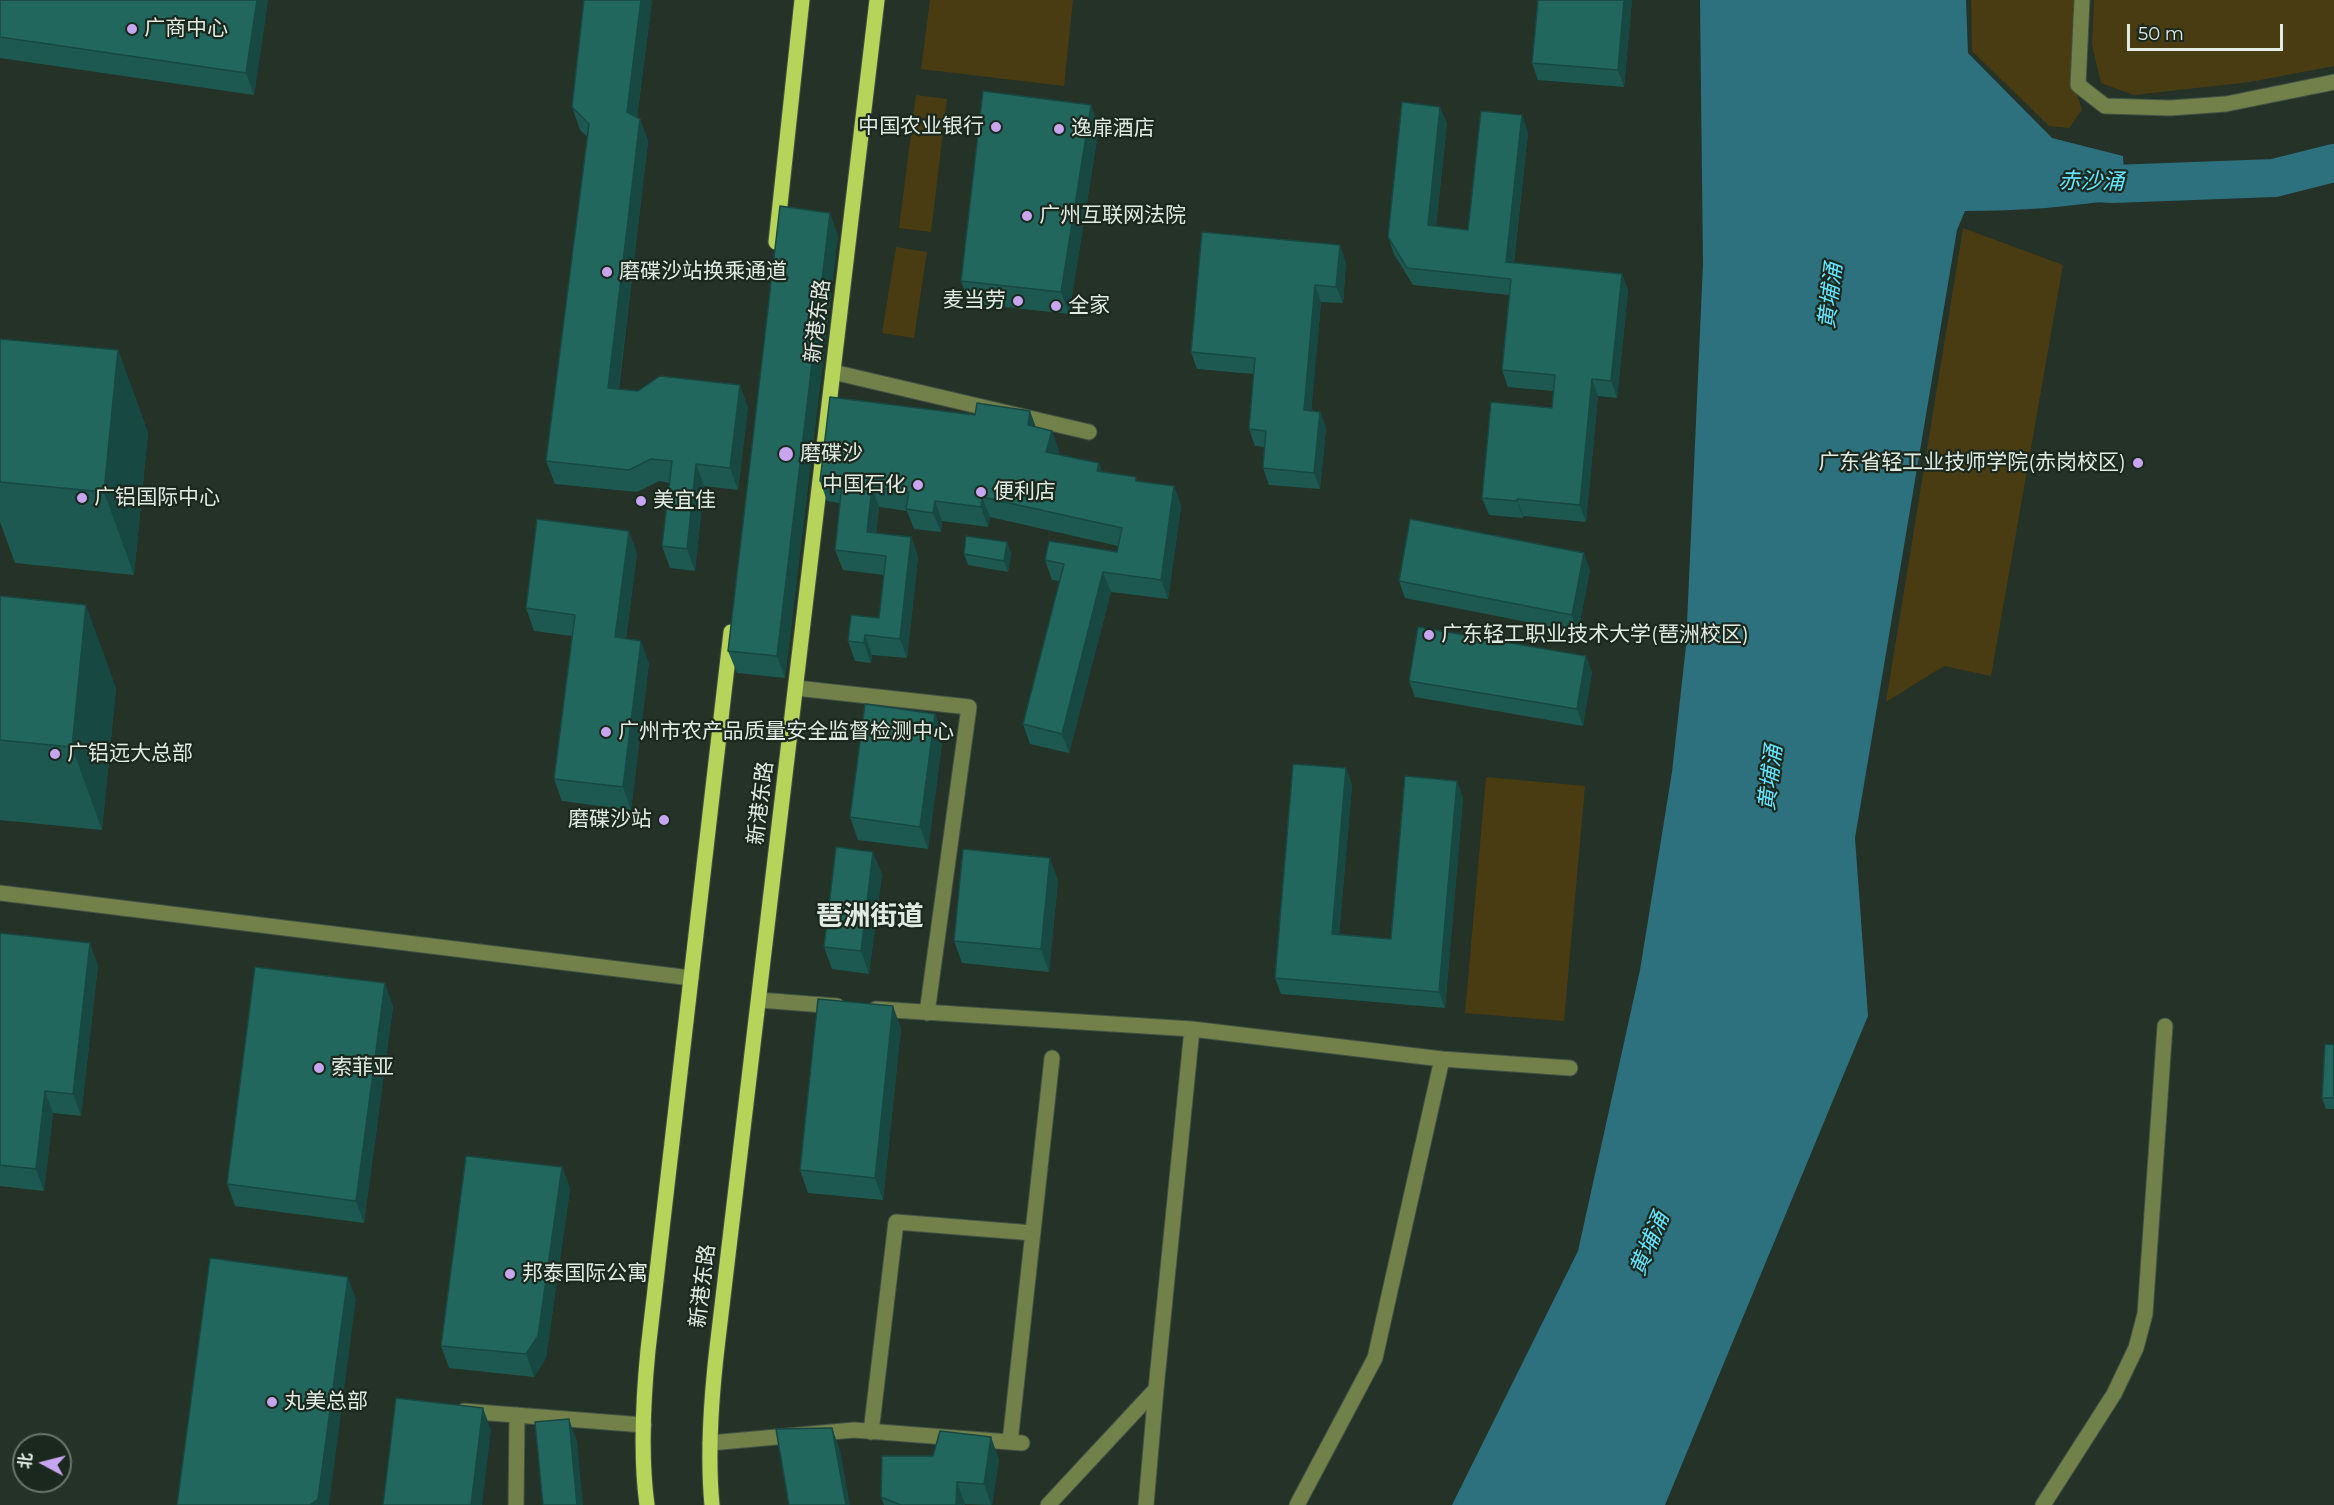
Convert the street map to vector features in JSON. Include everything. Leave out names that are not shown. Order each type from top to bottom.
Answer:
[{"type":"main road","points":[[774,263],[802,0]]},
{"type":"main road","name":"新港东路","points":[[712,1505],[710,1443],[717,1348],[877,0]]},
{"type":"main road","points":[[647,1505],[643,1449],[644,1392],[733,616]]},
{"type":"street","points":[[2082,0],[2078,85],[2105,106],[2170,108],[2226,104],[2334,82]]},
{"type":"street","points":[[833,372],[1089,432]]},
{"type":"street","points":[[795,688],[969,706],[927,1013]]},
{"type":"street","points":[[0,893],[691,978]]},
{"type":"street","points":[[759,1000],[1192,1029],[1442,1059],[1570,1068]]},
{"type":"street","points":[[2043,1505],[2114,1394],[2136,1348],[2145,1314],[2165,1026]]},
{"type":"street","points":[[1146,1505],[1192,1029]]},
{"type":"street","points":[[710,1443],[854,1430],[1016,1443],[1033,1233],[1052,1058]]},
{"type":"street","points":[[1297,1505],[1375,1358],[1442,1059]]},
{"type":"street","points":[[871,1432],[896,1221],[1033,1233]]},
{"type":"street","points":[[1048,1505],[1156,1389]]},
{"type":"street","points":[[449,1410],[644,1425]]},
{"type":"street","points":[[516,1505],[517,1415]]},
{"type":"shaded area","points":[[930,0],[1073,0],[1064,86],[921,69]]},
{"type":"shaded area","points":[[1971,0],[2076,0],[2072,77],[2082,110],[2069,128],[2049,126],[1972,51]]},
{"type":"shaded area","points":[[2094,0],[2334,0],[2334,66],[2250,82],[2134,95],[2101,83],[2092,45]]},
{"type":"shaded area","points":[[916,95],[947,99],[931,232],[899,228]]},
{"type":"shaded area","points":[[1963,228],[2063,265],[1991,676],[1944,666],[1886,702]]},
{"type":"shaded area","points":[[896,247],[927,252],[914,338],[882,333]]},
{"type":"shaded area","points":[[1486,777],[1585,786],[1564,1021],[1465,1013]]},
{"type":"water","name":"黄埔涌","points":[[1700,0],[1966,0],[1968,53],[2052,138],[2123,156],[2126,198],[2046,208],[1965,211],[1957,230],[1855,838],[1868,1016],[1665,1505],[1452,1505],[1578,1251],[1640,970],[1672,772],[1686,646],[1703,264]]},
{"type":"building","name":"广商中心","points":[[0,0],[257,0],[246,73],[0,37]]},
{"type":"building","name":"磨碟沙站换乘通道","points":[[584,0],[641,0],[627,112],[640,119],[608,388],[638,391],[660,376],[740,385],[730,468],[696,464],[687,549],[662,546],[672,461],[651,459],[629,470],[546,461],[589,124],[572,107]]},
{"type":"building","points":[[1538,0],[1624,0],[1618,70],[1532,63]]},
{"type":"building","points":[[983,91],[1091,105],[1061,292],[961,281]]},
{"type":"building","points":[[1402,102],[1440,107],[1428,225],[1468,230],[1481,111],[1522,115],[1506,262],[1622,274],[1611,381],[1592,379],[1580,505],[1482,498],[1491,402],[1552,408],[1555,375],[1502,370],[1511,279],[1407,268],[1388,237]]},
{"type":"building","points":[[780,206],[830,213],[777,656],[728,651]]},
{"type":"building","points":[[1202,232],[1340,245],[1336,287],[1315,285],[1304,410],[1320,412],[1314,473],[1263,468],[1266,431],[1249,429],[1255,358],[1191,352]]},
{"type":"building","points":[[0,339],[118,350],[104,492],[0,482]]},
{"type":"building","points":[[830,397],[975,415],[977,403],[1030,411],[1028,425],[1052,431],[1046,452],[1099,463],[1097,471],[1136,477],[1136,481],[1174,486],[1161,580],[1103,572],[1062,734],[1023,724],[1064,564],[1045,560],[1049,541],[1117,552],[1122,528],[982,497],[981,507],[935,501],[933,513],[906,509],[909,492],[872,487],[867,532],[911,537],[900,639],[865,635],[864,643],[848,641],[851,615],[879,618],[886,556],[835,550],[842,484],[820,481]]},
{"type":"building","points":[[537,519],[629,531],[615,637],[641,641],[623,787],[554,779],[575,615],[526,608]]},
{"type":"building","points":[[1410,519],[1584,553],[1572,615],[1399,581]]},
{"type":"building","points":[[966,536],[1007,542],[1004,561],[964,554]]},
{"type":"building","points":[[0,596],[86,605],[72,747],[0,740]]},
{"type":"building","points":[[1418,627],[1586,656],[1577,709],[1409,681]]},
{"type":"building","points":[[865,704],[935,714],[920,827],[850,817]]},
{"type":"building","points":[[1293,764],[1346,768],[1332,934],[1391,939],[1405,776],[1457,781],[1439,992],[1275,978]]},
{"type":"building","points":[[836,847],[873,852],[861,951],[824,947]]},
{"type":"building","points":[[963,849],[1050,858],[1041,949],[954,941]]},
{"type":"building","points":[[0,933],[90,943],[73,1094],[45,1091],[36,1169],[0,1165]]},
{"type":"building","name":"索菲亚","points":[[255,967],[385,983],[356,1201],[227,1184]]},
{"type":"building","points":[[818,999],[893,1006],[875,1178],[800,1170]]},
{"type":"building","points":[[2325,1044],[2334,1045],[2334,1098],[2322,1098]]},
{"type":"building","name":"邦泰国际公寓","points":[[466,1156],[562,1167],[538,1336],[526,1354],[441,1346]]},
{"type":"building","name":"丸美总部","points":[[210,1258],[348,1277],[318,1499],[310,1505],[177,1505]]},
{"type":"building","points":[[396,1398],[483,1408],[471,1505],[383,1505]]},
{"type":"building","points":[[569,1419],[577,1505],[543,1505],[535,1422]]},
{"type":"building","points":[[832,1428],[846,1505],[789,1505],[776,1429]]},
{"type":"building","points":[[940,1431],[991,1437],[984,1484],[957,1482],[956,1505],[901,1505],[881,1497],[882,1456],[933,1456]]},
{"type":"waterway","name":"赤沙涌","points":[[2075,182],[2113,184],[2274,178],[2334,163]]},
{"type":"place","name":"广商中心","points":[[132,29]]},
{"type":"place","name":"中国农业银行","points":[[996,127]]},
{"type":"place","name":"逸扉酒店","points":[[1059,129]]},
{"type":"place","name":"广州互联网法院","points":[[1027,216]]},
{"type":"place","name":"磨碟沙站换乘通道","points":[[607,272]]},
{"type":"place","name":"麦当劳","points":[[1018,301]]},
{"type":"place","name":"全家","points":[[1056,306]]},
{"type":"place","name":"磨碟沙","points":[[786,454]]},
{"type":"place","name":"广东省轻工业技师学院(赤岗校区)","points":[[2138,463]]},
{"type":"place","name":"中国石化","points":[[918,485]]},
{"type":"place","name":"便利店","points":[[981,492]]},
{"type":"place","name":"广铝国际中心","points":[[82,498]]},
{"type":"place","name":"美宜佳","points":[[641,501]]},
{"type":"place","name":"广东轻工职业技术大学(琶洲校区)","points":[[1429,635]]},
{"type":"place","name":"广州市农产品质量安全监督检测中心","points":[[606,732]]},
{"type":"place","name":"广铝远大总部","points":[[55,754]]},
{"type":"place","name":"磨碟沙站","points":[[664,820]]},
{"type":"place","name":"索菲亚","points":[[319,1068]]},
{"type":"place","name":"邦泰国际公寓","points":[[510,1274]]},
{"type":"place","name":"丸美总部","points":[[272,1402]]},
{"type":"district","name":"琶洲街道","points":[[870,917]]}]
